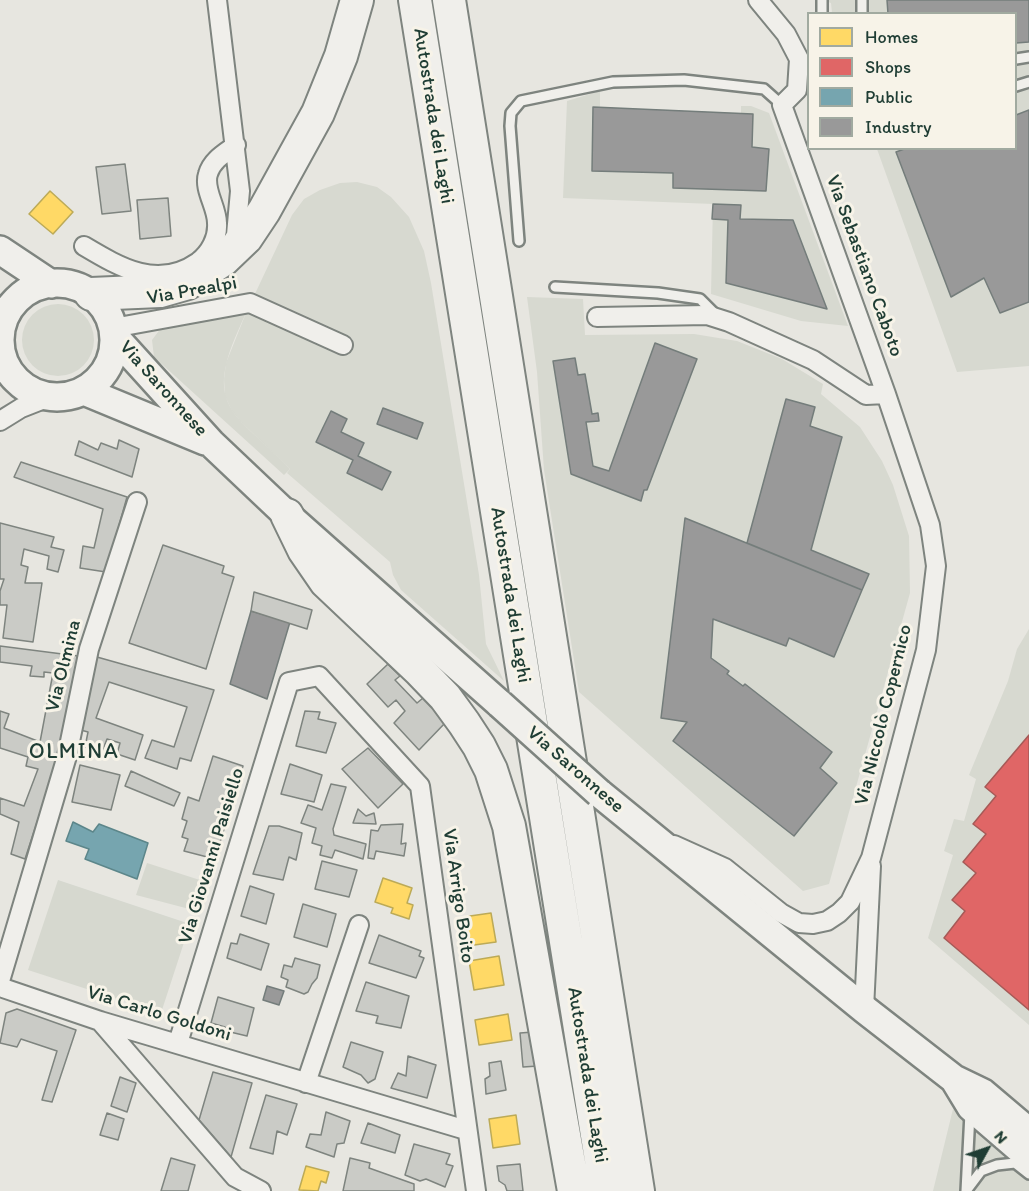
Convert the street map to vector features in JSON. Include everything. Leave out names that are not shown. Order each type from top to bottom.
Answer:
[{"type":"highway","points":[[91,294],[160,291],[188,283],[223,260],[246,238],[264,212],[318,113],[341,56],[357,0]]},
{"type":"highway","name":"Autostrada dei Laghi","points":[[415,0],[606,1191]]},
{"type":"highway","name":"Autostrada dei Laghi","points":[[449,0],[638,1191]]},
{"type":"highway","points":[[287,515],[304,550],[326,582],[445,697],[479,746],[491,770],[509,826],[574,1191]]},
{"type":"highway","points":[[601,959],[610,987],[653,1191]]},
{"type":"main road","points":[[0,250],[51,284]]},
{"type":"main road","points":[[84,391],[64,398],[49,397],[32,391],[16,381],[6,366],[0,348],[2,317],[26,293],[42,285],[67,284],[91,294]]},
{"type":"main road","name":"Via Saronnese","points":[[91,294],[110,318],[114,332],[111,360],[107,368],[103,375],[84,391],[211,443]]},
{"type":"main road","name":"Via Saronnese","points":[[114,332],[211,443],[287,515],[599,793],[864,1009],[954,1079],[983,1093],[1029,1132]]},
{"type":"main road","name":"Via Saronnese","points":[[954,1079],[970,1107],[1029,1157]]},
{"type":"street","points":[[217,0],[240,191],[236,235],[223,260]]},
{"type":"street","points":[[758,0],[786,34],[799,59],[805,86],[782,105]]},
{"type":"street","name":"Via Sebastiano Caboto","points":[[782,105],[886,394]]},
{"type":"street","points":[[84,246],[126,269],[157,276],[189,268],[206,256],[216,237],[218,222],[207,177],[212,165],[220,156],[236,145]]},
{"type":"street","name":"Via Prealpi","points":[[114,332],[250,303],[343,345]]},
{"type":"street","points":[[597,317],[707,315],[783,345],[813,360],[866,395],[886,394]]},
{"type":"street","name":"Via Niccolò Copernico","points":[[864,1009],[872,858],[926,650],[936,566],[930,525],[886,394]]},
{"type":"street","points":[[0,421],[21,408],[49,397]]},
{"type":"street","name":"Via Olmina","points":[[0,981],[67,756],[89,649],[137,502]]},
{"type":"street","name":"Via Arrigo Boito","points":[[289,682],[319,676],[420,786],[476,1191]]},
{"type":"street","name":"Via Giovanni Paisiello","points":[[178,1043],[289,682]]},
{"type":"street","name":"Via Niccolò Copernico","points":[[653,836],[725,868],[781,913],[799,923],[813,924],[827,921],[839,913],[850,902],[872,858]]},
{"type":"street","points":[[306,1083],[359,925]]},
{"type":"street","name":"Via Carlo Goldoni","points":[[0,987],[100,1021],[466,1130]]},
{"type":"street","points":[[100,1021],[235,1177],[261,1191]]},
{"type":"lane","points":[[519,241],[510,126],[511,113],[521,101],[613,82],[684,80],[764,89],[782,105]]},
{"type":"lane","points":[[555,287],[658,293],[700,299],[719,319]]},
{"type":"lane","points":[[970,1107],[966,1191],[981,1171],[997,1165],[1015,1163],[1029,1174]]},
{"type":"shaded area","points":[[822,0],[1029,0],[1029,366],[957,372],[877,150],[1017,150],[1017,12],[832,12],[831,3]]},
{"type":"shaded area","points":[[600,91],[600,107],[741,113],[741,106],[751,106],[769,113],[848,326],[801,321],[711,294],[713,204],[563,198],[567,101]]},
{"type":"shaded area","points":[[357,182],[377,187],[391,197],[409,217],[424,251],[479,575],[486,644],[504,681],[401,590],[393,575],[390,562],[287,473],[290,469],[240,421],[225,396],[226,363],[246,313],[292,215],[304,199],[320,190],[340,183]]},
{"type":"shaded area","points":[[527,297],[583,299],[585,335],[694,334],[737,341],[782,359],[823,384],[821,394],[860,427],[882,461],[893,485],[909,536],[910,593],[829,884],[803,891],[579,692],[544,470],[537,372]]},
{"type":"shaded area","points":[[58,304],[72,307],[84,314],[91,326],[94,340],[91,354],[84,366],[72,373],[58,376],[44,373],[32,366],[25,354],[22,340],[25,326],[32,314],[44,307]]},
{"type":"shaded area","points":[[246,313],[226,365],[224,388],[226,397],[229,406],[241,421],[290,469],[284,475],[154,357],[152,340],[161,328]]},
{"type":"shaded area","points":[[1029,629],[1029,1025],[928,938],[953,855],[944,851],[954,819],[964,821],[976,779],[969,775],[1008,681],[1017,649]]},
{"type":"shaded area","points":[[147,863],[206,882],[197,911],[136,895]]},
{"type":"shaded area","points":[[58,880],[190,924],[161,1013],[28,970]]},
{"type":"shaded area","points":[[953,1109],[1029,1171],[1029,1191],[933,1191]]},
{"type":"building: Homes","points":[[50,191],[73,212],[53,234],[29,214]]},
{"type":"building: Homes","points":[[383,878],[412,888],[407,903],[413,905],[409,919],[391,913],[393,908],[375,902]]},
{"type":"building: Homes","points":[[491,913],[496,942],[467,946],[463,917]]},
{"type":"building: Homes","points":[[499,956],[504,985],[474,990],[469,961]]},
{"type":"building: Homes","points":[[508,1014],[512,1040],[479,1045],[475,1020]]},
{"type":"building: Homes","points":[[516,1115],[520,1144],[493,1148],[489,1119]]},
{"type":"building: Homes","points":[[306,1166],[329,1172],[326,1183],[321,1181],[318,1191],[299,1190]]},
{"type":"building: Shops","points":[[1029,735],[1029,1010],[944,938],[965,911],[952,900],[976,873],[963,862],[986,834],[973,824],[996,796],[985,787]]},
{"type":"building: Public","points":[[73,822],[93,832],[99,824],[148,843],[137,879],[85,859],[89,849],[66,841]]},
{"type":"building: Industry","points":[[887,0],[1029,0],[1029,42],[1017,43],[1017,12],[888,12]]},
{"type":"building: Industry","points":[[593,107],[753,114],[752,147],[769,149],[766,191],[673,188],[673,173],[592,171]]},
{"type":"building: Industry","points":[[1029,110],[1029,302],[1000,313],[984,278],[951,297],[896,152],[902,150],[1017,150],[1017,115]]},
{"type":"building: Industry","points":[[713,204],[741,205],[740,219],[793,220],[827,309],[726,283],[728,220],[712,219]]},
{"type":"building: Industry","points":[[655,343],[697,359],[641,501],[571,474],[553,361],[575,358],[578,375],[585,374],[592,414],[598,413],[599,421],[586,422],[593,466],[609,471]]},
{"type":"building: Industry","points":[[786,399],[815,407],[810,426],[842,437],[811,550],[869,574],[862,590],[747,543]]},
{"type":"building: Industry","points":[[383,408],[423,423],[417,439],[377,424]]},
{"type":"building: Industry","points":[[331,411],[347,419],[341,432],[364,443],[358,456],[391,472],[382,490],[347,473],[353,460],[316,442]]},
{"type":"building: Industry","points":[[685,518],[862,590],[834,657],[789,638],[786,646],[713,619],[711,658],[729,671],[727,674],[743,686],[745,684],[832,752],[820,768],[837,783],[794,836],[673,741],[687,722],[661,718]]},
{"type":"building: Industry","points":[[251,611],[290,622],[267,699],[230,684]]},
{"type":"building: Industry","points":[[267,986],[284,991],[279,1005],[263,1000]]},
{"type":"building: Other","points":[[125,164],[131,211],[102,214],[96,167]]},
{"type":"building: Other","points":[[168,198],[171,236],[140,239],[137,200]]},
{"type":"building: Other","points":[[119,440],[139,449],[132,477],[75,455],[79,441],[98,450],[101,443],[117,449]]},
{"type":"building: Other","points":[[21,462],[127,497],[106,572],[80,568],[83,546],[94,548],[103,509],[14,477]]},
{"type":"building: Other","points":[[0,523],[54,537],[51,547],[64,550],[58,572],[47,569],[49,556],[24,549],[21,565],[28,567],[25,583],[42,583],[33,642],[3,638],[7,605],[0,605],[0,591],[4,579],[0,579]]},
{"type":"building: Other","points":[[163,545],[224,566],[222,573],[234,577],[206,669],[129,643]]},
{"type":"building: Other","points":[[254,592],[312,610],[307,629],[251,611]]},
{"type":"building: Other","points":[[0,646],[78,656],[61,749],[25,859],[11,854],[19,822],[0,814],[0,798],[24,806],[38,769],[26,766],[28,757],[0,748],[0,711],[9,714],[4,728],[40,742],[53,673],[44,672],[44,677],[30,676],[32,666],[0,662]]},
{"type":"building: Other","points":[[97,657],[214,690],[191,761],[180,758],[177,769],[145,758],[152,740],[174,747],[187,707],[109,682],[96,718],[143,735],[135,760],[117,754],[120,743],[107,739],[102,752],[85,747],[88,732],[77,729]]},
{"type":"building: Other","points":[[388,664],[400,676],[395,680],[417,703],[423,698],[446,722],[419,750],[394,723],[405,711],[396,700],[388,707],[367,684]]},
{"type":"building: Other","points":[[305,711],[320,712],[318,719],[336,723],[326,753],[296,746]]},
{"type":"building: Other","points":[[368,748],[403,784],[378,808],[342,769]]},
{"type":"building: Other","points":[[213,756],[243,766],[215,859],[184,851],[188,839],[182,837],[187,821],[182,819],[188,797],[199,801]]},
{"type":"building: Other","points":[[290,764],[322,775],[314,802],[281,794]]},
{"type":"building: Other","points":[[80,765],[120,775],[111,810],[72,802]]},
{"type":"building: Other","points":[[131,771],[180,793],[174,806],[125,786]]},
{"type":"building: Other","points":[[331,784],[346,787],[333,829],[334,835],[366,844],[363,859],[335,850],[332,858],[320,855],[322,846],[312,843],[316,828],[301,823],[308,805],[322,810]]},
{"type":"building: Other","points":[[358,809],[366,816],[374,813],[376,824],[353,823]]},
{"type":"building: Other","points":[[403,824],[401,844],[406,843],[404,856],[376,851],[374,859],[368,858],[371,830],[378,831],[381,825]]},
{"type":"building: Other","points":[[269,826],[279,826],[302,833],[296,860],[289,857],[283,880],[253,874]]},
{"type":"building: Other","points":[[322,861],[357,870],[349,897],[315,889]]},
{"type":"building: Other","points":[[250,886],[274,894],[266,924],[241,916]]},
{"type":"building: Other","points":[[303,904],[336,914],[327,947],[294,937]]},
{"type":"building: Other","points":[[240,934],[269,944],[261,970],[227,958],[231,943],[237,944]]},
{"type":"building: Other","points":[[379,935],[421,951],[419,956],[424,958],[416,978],[369,963]]},
{"type":"building: Other","points":[[295,958],[320,965],[317,978],[308,992],[304,994],[286,987],[288,980],[281,977],[284,965],[292,967]]},
{"type":"building: Other","points":[[366,982],[409,996],[401,1028],[376,1023],[378,1016],[356,1011]]},
{"type":"building: Other","points":[[218,997],[254,1008],[247,1036],[226,1031],[225,1027],[211,1023]]},
{"type":"building: Other","points":[[17,1009],[76,1030],[52,1102],[42,1100],[57,1051],[21,1039],[17,1047],[0,1043],[6,1013]]},
{"type":"building: Other","points":[[533,1032],[538,1066],[523,1067],[520,1033]]},
{"type":"building: Other","points":[[351,1042],[383,1052],[375,1079],[368,1083],[361,1075],[343,1067]]},
{"type":"building: Other","points":[[408,1056],[436,1065],[427,1098],[391,1088],[398,1073],[406,1076]]},
{"type":"building: Other","points":[[501,1061],[506,1090],[486,1094],[485,1079],[490,1076],[489,1063]]},
{"type":"building: Other","points":[[213,1072],[252,1083],[231,1157],[199,1120]]},
{"type":"building: Other","points":[[120,1077],[136,1083],[127,1112],[111,1106]]},
{"type":"building: Other","points":[[266,1095],[297,1104],[287,1135],[277,1131],[273,1154],[250,1148]]},
{"type":"building: Other","points":[[326,1112],[350,1121],[344,1143],[337,1144],[334,1157],[306,1147],[310,1134],[321,1135]]},
{"type":"building: Other","points":[[107,1113],[124,1119],[118,1140],[100,1135]]},
{"type":"building: Other","points":[[368,1123],[400,1135],[395,1153],[361,1143]]},
{"type":"building: Other","points":[[414,1144],[450,1154],[446,1164],[453,1166],[445,1187],[426,1179],[420,1181],[405,1175]]},
{"type":"building: Other","points":[[171,1158],[195,1165],[188,1191],[161,1191]]},
{"type":"building: Other","points":[[350,1158],[370,1163],[369,1168],[414,1184],[414,1191],[343,1191]]},
{"type":"building: Other","points":[[520,1164],[523,1191],[507,1191],[505,1185],[499,1181],[497,1166]]},
{"type":"district","name":"OLMINA","points":[[74,752]]}]
